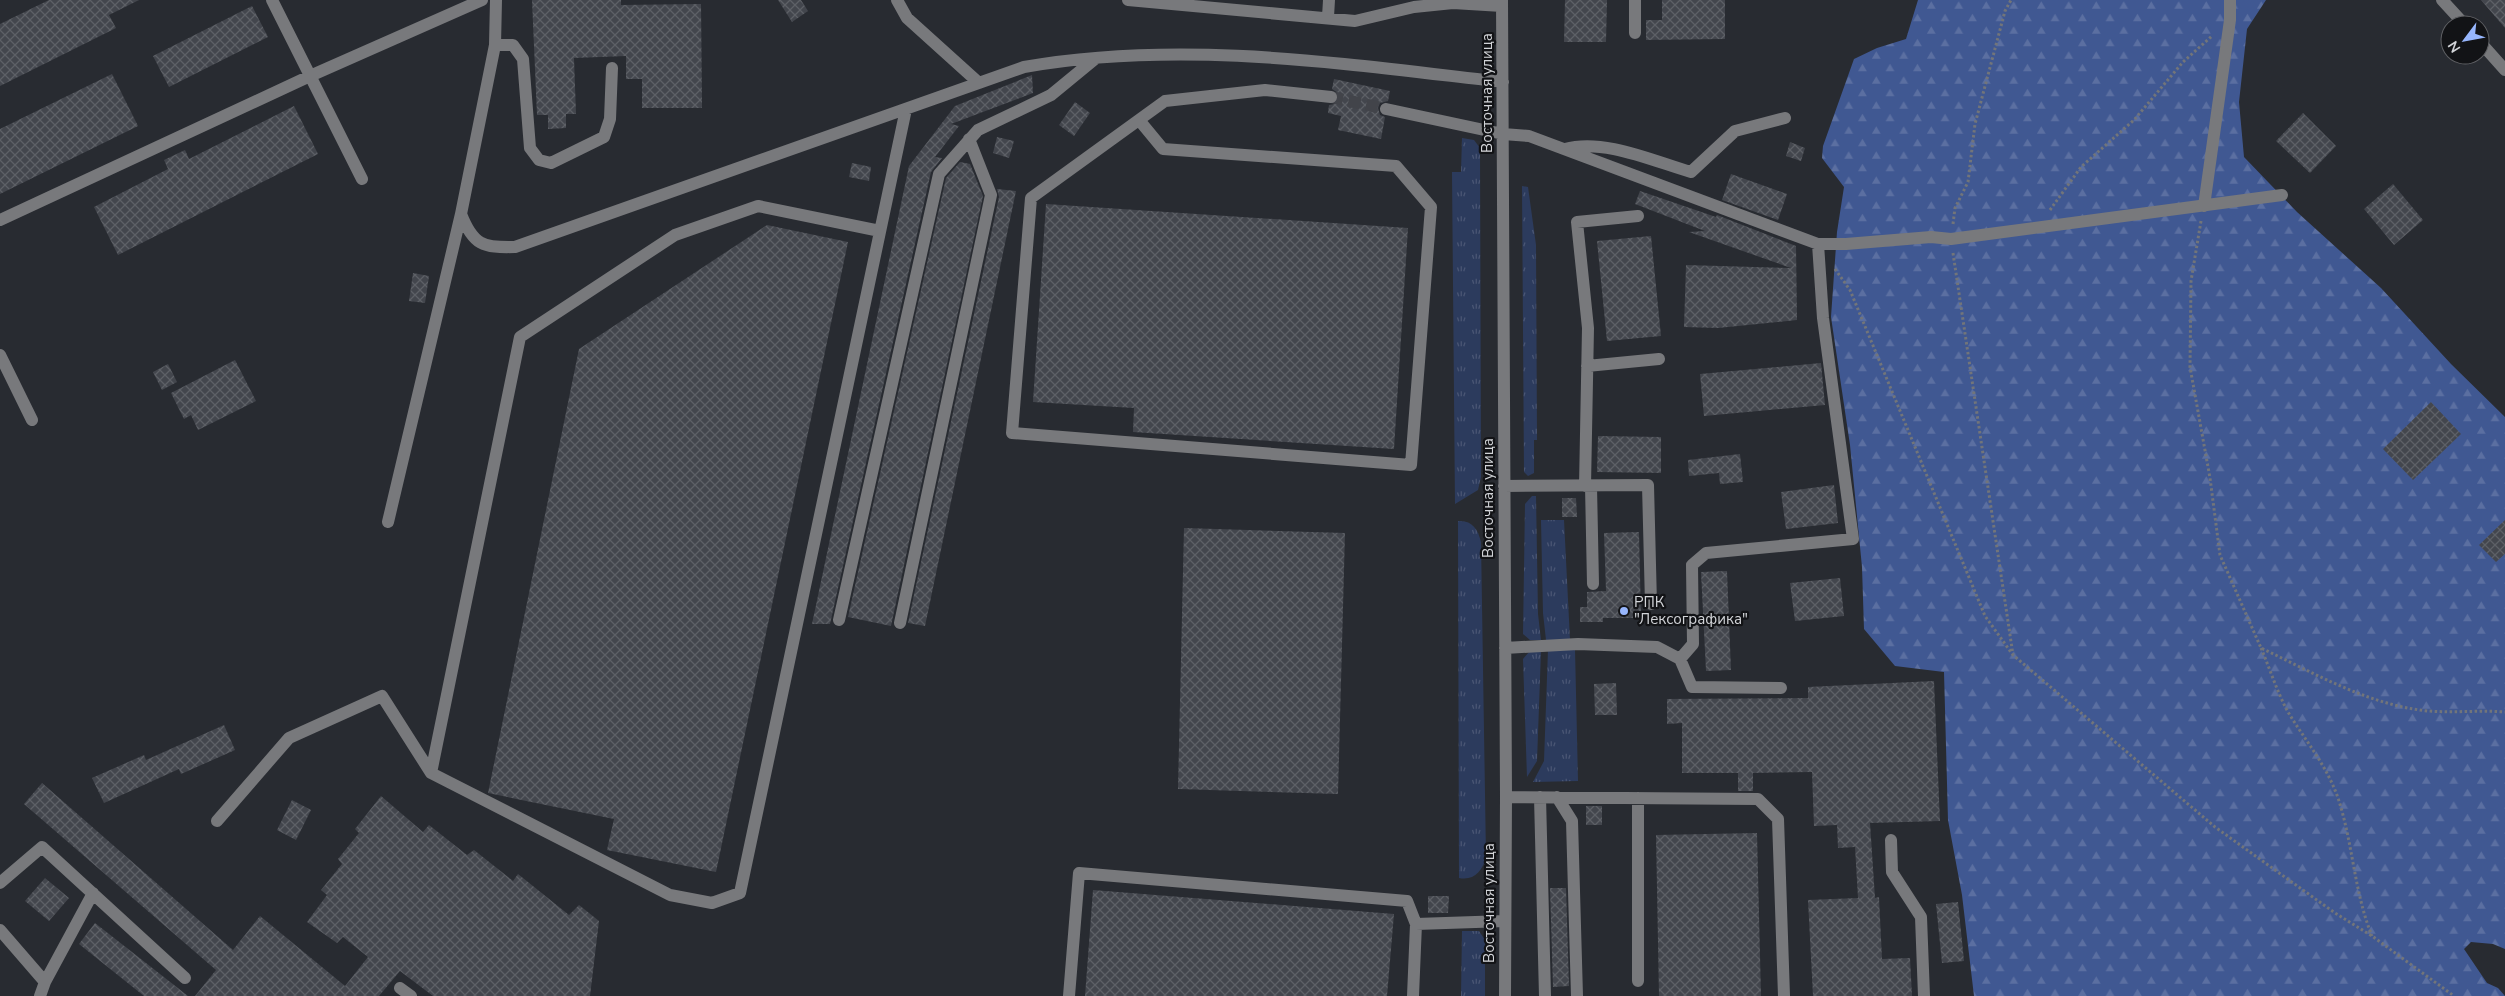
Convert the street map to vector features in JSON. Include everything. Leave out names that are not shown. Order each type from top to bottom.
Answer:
[{"type":"street","points":[[272,0],[362,179]]},
{"type":"street","points":[[0,220],[310,76],[482,0]]},
{"type":"street","points":[[388,522],[461,214],[495,45],[496,0]]},
{"type":"street","points":[[897,0],[907,18],[979,83]]},
{"type":"street","points":[[1128,0],[1355,21],[1414,7],[1453,3],[1502,3]]},
{"type":"street","points":[[1328,18],[1329,0]]},
{"type":"street","points":[[1635,0],[1635,33]]},
{"type":"street","points":[[2204,206],[2230,20],[2230,0]]},
{"type":"street","points":[[2442,0],[2456,15]]},
{"type":"street","name":"Восточная улица","points":[[1502,3],[1506,797],[1505,996]]},
{"type":"street","points":[[495,45],[513,45],[523,59],[530,148],[539,160],[551,163],[604,138],[610,119],[612,68]]},
{"type":"street","points":[[461,214],[468,233],[484,246],[515,247],[1024,67],[1059,61],[1169,53],[1235,56],[1340,63],[1503,82]]},
{"type":"street","points":[[2490,53],[2505,70]]},
{"type":"street","points":[[840,620],[938,174],[978,130],[1051,95],[1096,58]]},
{"type":"street","points":[[1139,120],[1163,150],[1396,166],[1431,207],[1411,465],[1012,433],[1031,198],[1165,101],[1264,90],[1331,97]]},
{"type":"street","points":[[218,822],[289,738],[382,696],[431,773],[670,895],[712,902],[740,894],[906,109]]},
{"type":"street","points":[[1386,109],[1503,134],[1529,136],[1818,244],[1846,244],[1931,237],[1951,239],[2282,195]]},
{"type":"street","points":[[1565,149],[1582,144],[1609,148],[1691,172],[1735,130],[1785,118]]},
{"type":"street","points":[[900,623],[991,195],[969,140]]},
{"type":"street","points":[[431,773],[520,337],[674,235],[758,206],[880,232]]},
{"type":"street","points":[[1593,584],[1588,486],[1588,328],[1578,222],[1638,216]]},
{"type":"street","points":[[1680,659],[1693,644],[1692,565],[1706,553],[1854,539],[1823,318],[1818,244]]},
{"type":"street","points":[[0,355],[32,420]]},
{"type":"street","points":[[1587,366],[1659,359]]},
{"type":"street","points":[[1504,486],[1648,486],[1650,604]]},
{"type":"street","points":[[1505,648],[1578,644],[1657,646],[1680,659],[1692,687],[1781,688]]},
{"type":"street","points":[[1506,797],[1758,800],[1778,819],[1784,996]]},
{"type":"street","points":[[1540,797],[1545,996]]},
{"type":"street","points":[[1557,797],[1572,821],[1577,996]]},
{"type":"street","points":[[1638,798],[1638,981]]},
{"type":"street","points":[[1891,840],[1892,872],[1920,917],[1924,996]]},
{"type":"street","points":[[0,883],[42,846],[186,978]]},
{"type":"street","points":[[1069,996],[1079,874],[1407,901],[1416,924],[1413,996]]},
{"type":"street","points":[[40,996],[45,982],[93,893]]},
{"type":"street","points":[[1416,924],[1505,921]]},
{"type":"street","points":[[0,930],[45,982]]},
{"type":"street","points":[[400,988],[411,996]]},
{"type":"path","points":[[2011,0],[2006,11],[1975,124],[1968,182],[1955,208],[1951,239],[2013,655]]},
{"type":"path","points":[[2038,227],[2082,167],[2134,120],[2183,62],[2230,20]]},
{"type":"path","points":[[2204,206],[2191,281],[2190,367],[2210,478],[2220,555],[2287,710],[2316,753],[2337,796],[2347,833],[2361,909],[2372,936]]},
{"type":"path","points":[[1833,266],[1850,290],[1985,616],[2013,655],[2215,827],[2335,913],[2372,936],[2454,996]]},
{"type":"path","points":[[2261,648],[2360,694],[2384,702],[2429,711],[2478,710],[2505,712]]},
{"type":"green space","points":[[1918,0],[2266,0],[2247,29],[2239,102],[2244,157],[2297,212],[2381,288],[2451,364],[2505,417],[2505,949],[2493,944],[2471,942],[2464,949],[2487,983],[2498,988],[2505,996],[1974,996],[1962,895],[1948,820],[1944,672],[1895,666],[1864,629],[1862,567],[1850,445],[1831,317],[1837,232],[1844,187],[1822,158],[1823,146],[1854,59],[1877,48],[1906,39]]},
{"type":"green space","points":[[1462,138],[1474,140],[1480,148],[1481,477],[1478,490],[1455,504],[1452,172],[1461,172]]},
{"type":"green space","points":[[1522,186],[1528,187],[1536,245],[1537,440],[1534,440],[1534,473],[1528,476],[1524,472]]},
{"type":"green space","points":[[1532,496],[1536,496],[1538,614],[1541,640],[1530,640],[1523,634],[1525,504]]},
{"type":"green space","points":[[1541,520],[1564,520],[1570,640],[1546,640],[1543,613]]},
{"type":"green space","points":[[1458,521],[1467,522],[1474,526],[1481,542],[1486,858],[1477,874],[1464,879],[1459,878]]},
{"type":"green space","points":[[1548,650],[1575,650],[1578,781],[1533,782],[1544,761]]},
{"type":"green space","points":[[1530,651],[1541,651],[1537,761],[1527,777],[1523,659]]},
{"type":"green space","points":[[1462,931],[1479,931],[1485,940],[1485,996],[1461,996]]},
{"type":"building","points":[[49,0],[139,0],[109,15],[116,28],[0,86],[0,24]]},
{"type":"building","points":[[532,0],[621,0],[621,5],[701,4],[702,108],[642,108],[642,79],[626,79],[626,56],[574,58],[576,114],[566,114],[566,128],[548,129],[548,115],[537,115]]},
{"type":"building","points":[[778,0],[801,0],[808,11],[792,22]]},
{"type":"building","points":[[1565,0],[1607,0],[1606,42],[1564,42]]},
{"type":"building","points":[[1662,0],[1725,0],[1725,39],[1646,40],[1646,20],[1662,20]]},
{"type":"building","points":[[2481,0],[2505,0],[2505,28]]},
{"type":"building","points":[[252,6],[268,37],[169,87],[153,56]]},
{"type":"building","points":[[112,74],[138,126],[0,194],[0,129]]},
{"type":"building","points":[[1032,75],[1033,93],[951,124],[959,126],[935,157],[942,158],[931,172],[830,624],[812,624],[909,166],[955,106]]},
{"type":"building","points":[[1334,79],[1390,91],[1388,101],[1380,103],[1378,108],[1380,115],[1385,117],[1381,139],[1338,130],[1341,116],[1328,113],[1329,105],[1335,104],[1339,98],[1338,93],[1332,89]]},
{"type":"building","points":[[1075,102],[1090,113],[1074,136],[1059,125]]},
{"type":"building","points":[[294,106],[318,154],[118,255],[94,207],[168,169],[164,160],[185,150],[189,159]]},
{"type":"building","points":[[2303,113],[2336,146],[2310,173],[2276,141]]},
{"type":"building","points":[[997,137],[1014,141],[1009,158],[993,153]]},
{"type":"building","points":[[1790,142],[1805,148],[1801,161],[1786,156]]},
{"type":"building","points":[[960,162],[970,164],[983,196],[891,626],[848,617],[946,178]]},
{"type":"building","points":[[852,163],[871,167],[869,181],[849,177]]},
{"type":"building","points":[[1731,174],[1787,194],[1778,220],[1722,200]]},
{"type":"building","points":[[2393,184],[2423,220],[2394,245],[2364,209]]},
{"type":"building","points":[[997,189],[1016,191],[925,626],[908,623],[999,197]]},
{"type":"building","points":[[1640,191],[1716,217],[1717,215],[1796,246],[1797,320],[1718,328],[1684,327],[1686,265],[1791,268],[1689,232],[1705,231],[1635,204]]},
{"type":"building","points":[[1046,204],[1408,228],[1394,449],[1133,432],[1134,408],[1033,402]]},
{"type":"building","points":[[767,225],[848,242],[716,872],[607,850],[614,819],[488,793],[579,349]]},
{"type":"building","points":[[1651,236],[1661,336],[1607,341],[1597,241]]},
{"type":"building","points":[[413,273],[429,276],[425,303],[409,301]]},
{"type":"building","points":[[235,360],[256,401],[198,430],[191,415],[184,419],[171,393]]},
{"type":"building","points":[[1821,363],[1825,405],[1704,416],[1700,374]]},
{"type":"building","points":[[168,364],[177,382],[162,390],[153,372]]},
{"type":"building","points":[[2431,402],[2461,434],[2413,480],[2383,449]]},
{"type":"building","points":[[1598,436],[1661,437],[1661,473],[1597,472]]},
{"type":"building","points":[[1740,454],[1743,482],[1720,484],[1719,473],[1689,476],[1688,460]]},
{"type":"building","points":[[1834,485],[1838,523],[1786,529],[1781,492]]},
{"type":"building","points":[[1562,498],[1576,498],[1577,517],[1562,517]]},
{"type":"building","points":[[2505,520],[2505,554],[2496,562],[2479,545]]},
{"type":"building","points":[[1184,528],[1345,533],[1338,794],[1178,789]]},
{"type":"building","points":[[1639,532],[1641,618],[1603,618],[1603,622],[1580,622],[1580,607],[1587,607],[1587,592],[1606,591],[1604,533]]},
{"type":"building","points":[[1727,571],[1731,670],[1706,671],[1701,572]]},
{"type":"building","points":[[1840,578],[1844,616],[1795,621],[1790,583]]},
{"type":"building","points":[[1934,681],[1940,821],[1870,823],[1875,898],[1879,897],[1882,959],[1910,958],[1912,996],[1813,996],[1808,900],[1858,898],[1855,847],[1838,848],[1837,825],[1814,826],[1812,772],[1753,773],[1753,791],[1738,791],[1738,773],[1682,773],[1682,723],[1667,724],[1667,699],[1808,698],[1808,687]]},
{"type":"building","points":[[1616,683],[1617,715],[1595,715],[1594,684]]},
{"type":"building","points":[[224,725],[235,750],[181,774],[179,769],[104,803],[92,778],[144,755],[146,760]]},
{"type":"building","points":[[42,783],[233,950],[260,916],[345,986],[368,957],[343,937],[337,943],[307,922],[327,895],[321,890],[342,864],[338,859],[359,833],[355,829],[381,796],[423,832],[429,825],[467,855],[474,850],[513,881],[518,874],[569,915],[579,905],[599,921],[590,996],[433,996],[400,971],[379,996],[195,996],[216,970],[24,804]]},
{"type":"building","points":[[292,800],[311,810],[296,840],[277,830]]},
{"type":"building","points":[[1586,806],[1602,806],[1602,825],[1586,825]]},
{"type":"building","points":[[1757,833],[1761,996],[1659,996],[1656,835]]},
{"type":"building","points":[[45,878],[69,898],[49,921],[25,901]]},
{"type":"building","points":[[1550,888],[1566,888],[1569,986],[1553,987]]},
{"type":"building","points":[[1093,890],[1394,914],[1387,996],[1085,996]]},
{"type":"building","points":[[1428,896],[1449,896],[1448,913],[1428,913]]},
{"type":"building","points":[[1958,902],[1964,961],[1942,963],[1936,904]]},
{"type":"building","points":[[95,923],[188,996],[144,996],[79,944]]},
{"type":"tunnel","points":[[1331,97],[1386,109]]},
{"type":"place","name":"РПК \"Лексографика\"","points":[[1624,611]]}]
